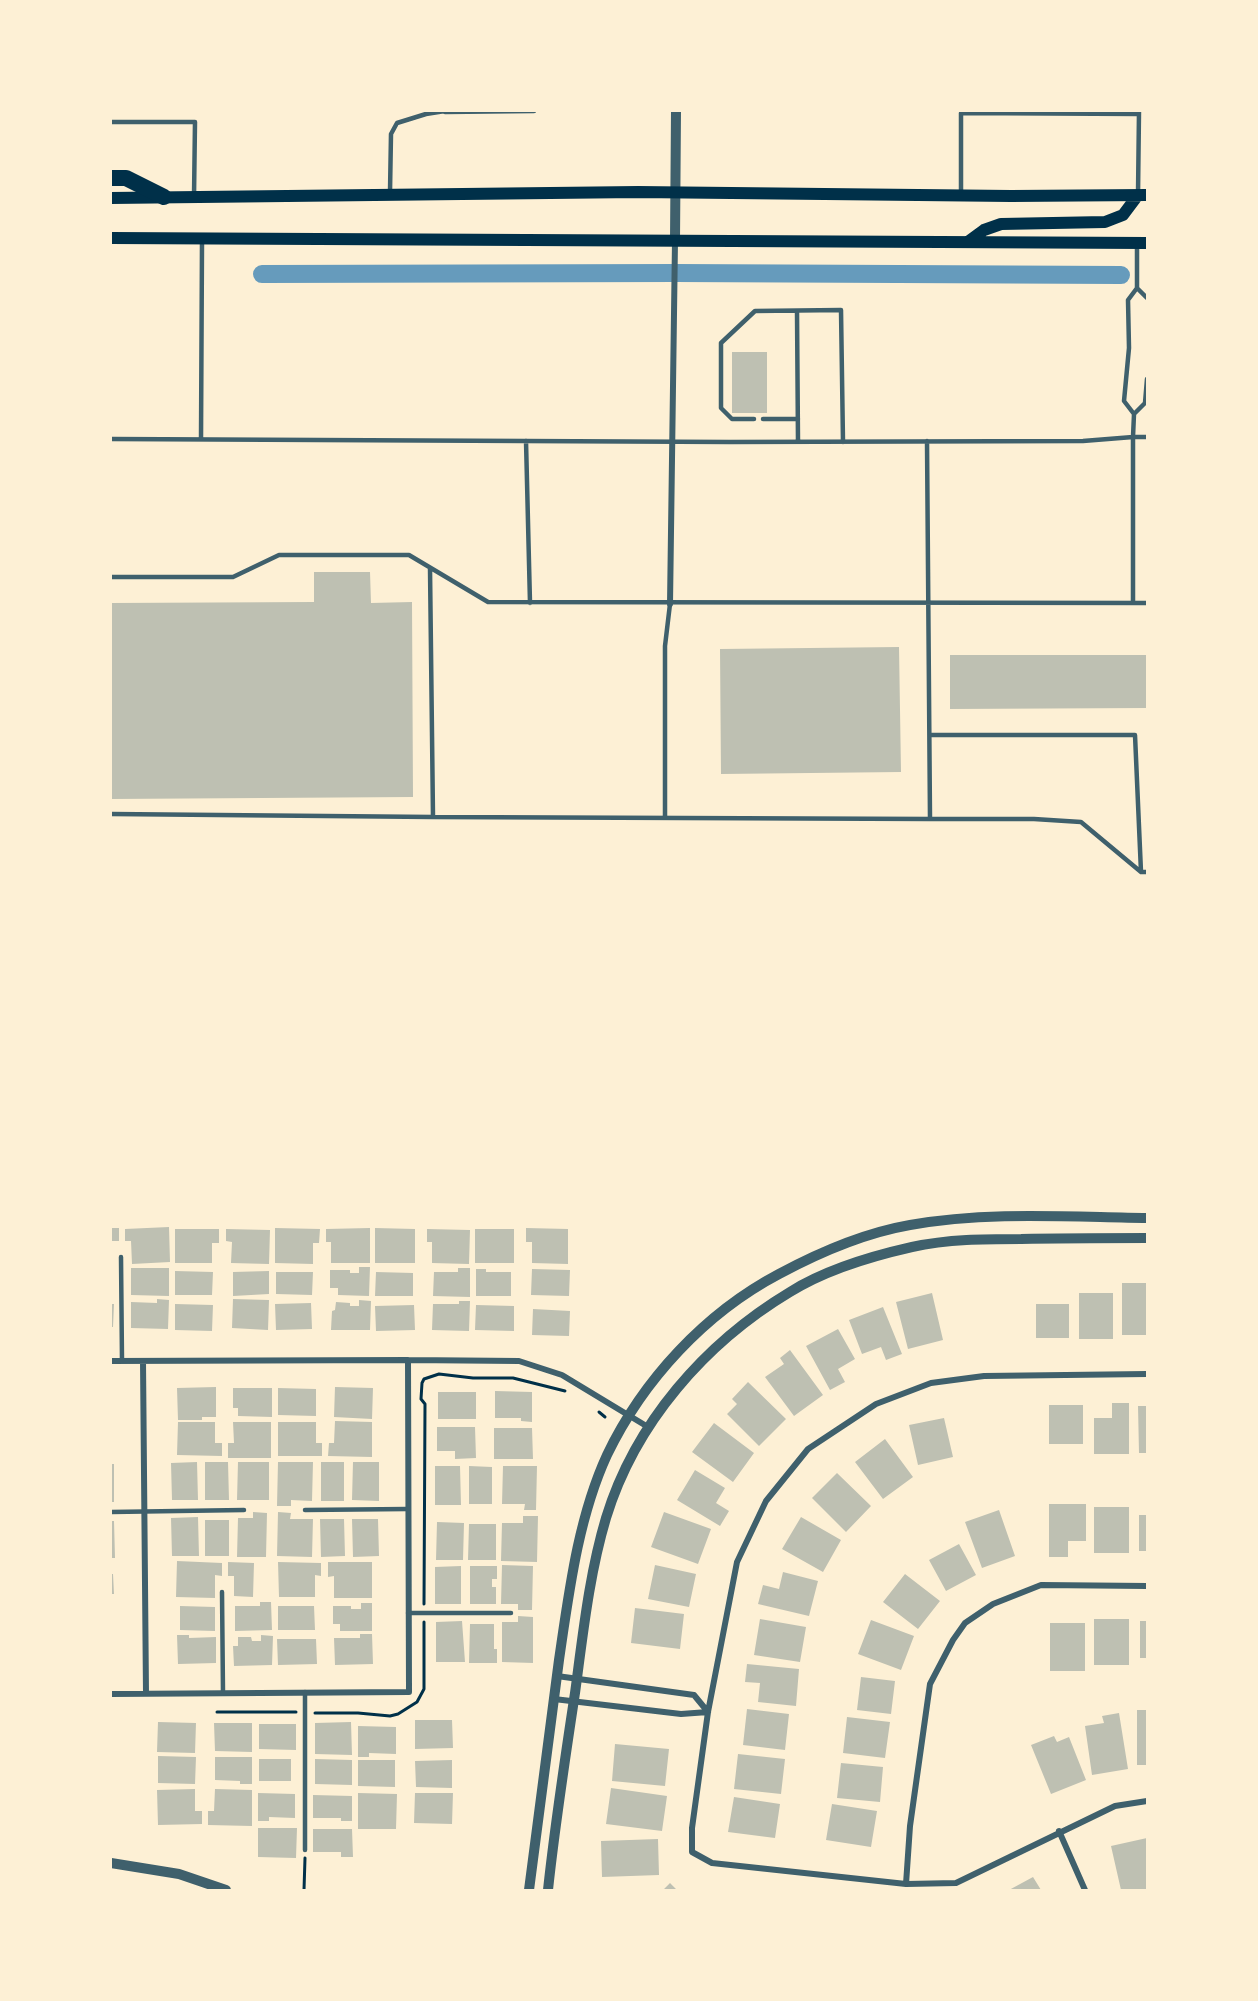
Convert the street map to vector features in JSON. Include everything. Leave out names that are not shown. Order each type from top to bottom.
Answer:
[{"type":"highway","points":[[111,178],[126,178],[164,197]]},
{"type":"main road","points":[[111,198],[675,192],[1143,195]]},
{"type":"main road","points":[[969,241],[984,230],[1001,224],[1105,222],[1123,215],[1143,195]]},
{"type":"main road","points":[[111,238],[1142,243]]},
{"type":"street","points":[[670,604],[676,111]]},
{"type":"street","points":[[529,1890],[571,1583],[590,1503],[607,1456],[630,1416],[656,1378],[725,1308],[767,1280],[841,1245],[889,1230],[975,1217],[1147,1218]]},
{"type":"street","points":[[548,1890],[590,1586],[607,1517],[629,1462],[648,1427],[693,1369],[716,1347],[791,1291],[849,1265],[884,1254],[915,1246],[970,1240],[1147,1238]]},
{"type":"street","points":[[111,1694],[409,1692],[408,1360]]},
{"type":"street","points":[[111,1361],[519,1361],[562,1375],[648,1427]]},
{"type":"street","points":[[143,1362],[146,1694]]},
{"type":"street","points":[[1147,1374],[984,1376],[931,1383],[876,1404],[808,1449],[766,1501],[737,1562],[708,1712],[692,1828],[692,1852],[712,1863],[906,1884],[956,1883],[1115,1806],[1147,1801]]},
{"type":"street","points":[[906,1884],[910,1826],[930,1684],[953,1640],[965,1623],[993,1604],[1041,1585],[1147,1586]]},
{"type":"street","points":[[557,1676],[694,1695],[708,1712]]},
{"type":"street","points":[[554,1699],[681,1714],[708,1712]]},
{"type":"street","points":[[1059,1832],[1085,1890]]},
{"type":"street","points":[[111,1863],[179,1874],[226,1890]]},
{"type":"lane","points":[[390,195],[391,134],[397,123],[445,111],[534,111]]},
{"type":"lane","points":[[961,195],[961,112],[1139,112],[1143,195]]},
{"type":"lane","points":[[111,122],[195,122],[194,197]]},
{"type":"lane","points":[[201,440],[202,238]]},
{"type":"lane","points":[[1133,603],[1134,414],[1124,401],[1129,348],[1128,300],[1137,288],[1142,243]]},
{"type":"lane","points":[[1137,288],[1147,298]]},
{"type":"lane","points":[[754,419],[732,419],[721,408],[721,343],[755,311],[841,310],[843,442]]},
{"type":"lane","points":[[797,311],[798,442]]},
{"type":"lane","points":[[1134,414],[1145,403],[1147,380]]},
{"type":"lane","points":[[763,419],[798,419]]},
{"type":"lane","points":[[111,439],[843,442],[1083,441],[1147,437]]},
{"type":"lane","points":[[526,441],[530,603]]},
{"type":"lane","points":[[927,441],[930,819]]},
{"type":"lane","points":[[111,577],[233,577],[279,555],[409,555],[488,602],[1147,603]]},
{"type":"lane","points":[[430,568],[433,817]]},
{"type":"lane","points":[[665,817],[665,646],[670,604]]},
{"type":"lane","points":[[930,735],[1135,735],[1144,872]]},
{"type":"lane","points":[[111,814],[1034,819],[1081,822],[1144,872]]},
{"type":"lane","points":[[121,1257],[122,1362]]},
{"type":"lane","points":[[111,1512],[244,1509]]},
{"type":"lane","points":[[305,1510],[407,1509]]},
{"type":"lane","points":[[222,1592],[223,1693]]},
{"type":"lane","points":[[408,1613],[512,1613]]},
{"type":"lane","points":[[305,1692],[305,1850]]},
{"type":"path","points":[[304,1890],[305,1850]]},
{"type":"building","points":[[732,352],[767,352],[767,413],[732,413]]},
{"type":"building","points":[[314,572],[370,572],[371,603],[412,602],[413,797],[111,799],[111,603],[314,602]]},
{"type":"building","points":[[899,647],[901,772],[721,774],[720,649]]},
{"type":"building","points":[[950,655],[1147,655],[1147,708],[950,709]]},
{"type":"building","points":[[169,1227],[170,1262],[132,1264],[131,1241],[125,1241],[125,1229]]},
{"type":"building","points":[[111,1228],[119,1228],[119,1241],[111,1241]]},
{"type":"building","points":[[275,1228],[320,1229],[319,1243],[313,1243],[313,1264],[275,1263]]},
{"type":"building","points":[[370,1228],[370,1263],[331,1263],[331,1242],[326,1242],[326,1229]]},
{"type":"building","points":[[375,1228],[415,1229],[415,1263],[375,1263]]},
{"type":"building","points":[[526,1228],[568,1229],[568,1264],[532,1263],[532,1242],[526,1242]]},
{"type":"building","points":[[175,1229],[219,1229],[219,1243],[212,1243],[212,1263],[175,1263]]},
{"type":"building","points":[[226,1229],[270,1230],[269,1264],[231,1263],[232,1242],[226,1241]]},
{"type":"building","points":[[427,1229],[470,1230],[469,1264],[432,1263],[432,1242],[427,1242]]},
{"type":"building","points":[[475,1229],[514,1229],[514,1263],[475,1263]]},
{"type":"building","points":[[359,1267],[370,1267],[369,1296],[338,1295],[338,1288],[330,1288],[330,1270],[350,1270],[350,1273],[359,1273]]},
{"type":"building","points":[[131,1268],[169,1268],[169,1296],[131,1295]]},
{"type":"building","points":[[458,1268],[470,1268],[470,1297],[433,1296],[434,1272],[458,1272]]},
{"type":"building","points":[[476,1269],[486,1269],[486,1272],[511,1272],[511,1296],[476,1296]]},
{"type":"building","points":[[532,1269],[570,1270],[569,1296],[531,1295]]},
{"type":"building","points":[[175,1271],[213,1272],[212,1295],[175,1295]]},
{"type":"building","points":[[269,1271],[269,1294],[233,1296],[233,1272]]},
{"type":"building","points":[[276,1272],[313,1272],[312,1295],[276,1294]]},
{"type":"building","points":[[376,1272],[413,1273],[413,1296],[375,1296]]},
{"type":"building","points":[[1122,1283],[1147,1283],[1147,1335],[1122,1335]]},
{"type":"building","points":[[932,1293],[943,1340],[908,1349],[896,1302]]},
{"type":"building","points":[[1079,1293],[1113,1293],[1113,1339],[1079,1339]]},
{"type":"building","points":[[157,1299],[169,1300],[168,1329],[131,1328],[131,1302],[157,1303]]},
{"type":"building","points":[[233,1299],[269,1300],[268,1330],[232,1328]]},
{"type":"building","points":[[359,1300],[371,1301],[370,1330],[331,1330],[332,1311],[335,1310],[336,1302],[359,1306]]},
{"type":"building","points":[[459,1301],[470,1301],[469,1331],[432,1330],[433,1304],[459,1304]]},
{"type":"building","points":[[311,1303],[312,1329],[276,1330],[275,1304]]},
{"type":"building","points":[[111,1304],[114,1304],[113,1327],[111,1327]]},
{"type":"building","points":[[175,1304],[213,1305],[212,1331],[175,1330]]},
{"type":"building","points":[[1036,1304],[1069,1304],[1069,1338],[1036,1338]]},
{"type":"building","points":[[414,1305],[415,1330],[376,1331],[375,1306]]},
{"type":"building","points":[[476,1305],[514,1306],[514,1331],[475,1330]]},
{"type":"building","points":[[883,1307],[902,1354],[886,1360],[881,1347],[862,1354],[849,1320]]},
{"type":"building","points":[[533,1309],[570,1311],[569,1336],[532,1335]]},
{"type":"building","points":[[838,1329],[855,1359],[838,1369],[845,1382],[830,1390],[806,1346]]},
{"type":"building","points":[[790,1350],[823,1395],[794,1416],[765,1377],[784,1364],[780,1358]]},
{"type":"building","points":[[748,1382],[786,1419],[759,1446],[727,1414],[737,1404],[732,1399]]},
{"type":"building","points":[[216,1387],[216,1417],[202,1417],[202,1420],[178,1420],[177,1388]]},
{"type":"building","points":[[335,1387],[373,1388],[372,1419],[334,1417]]},
{"type":"building","points":[[233,1388],[272,1388],[272,1417],[238,1416],[238,1408],[233,1408]]},
{"type":"building","points":[[278,1388],[316,1389],[316,1416],[278,1415]]},
{"type":"building","points":[[495,1391],[532,1392],[532,1422],[521,1421],[521,1418],[495,1418]]},
{"type":"building","points":[[438,1392],[476,1392],[476,1419],[438,1419]]},
{"type":"building","points":[[1112,1403],[1129,1403],[1129,1454],[1094,1454],[1094,1418],[1112,1418]]},
{"type":"building","points":[[1049,1405],[1083,1405],[1083,1444],[1049,1444]]},
{"type":"building","points":[[1138,1406],[1147,1406],[1147,1453],[1139,1453]]},
{"type":"building","points":[[944,1418],[953,1457],[918,1465],[909,1425]]},
{"type":"building","points":[[335,1421],[372,1422],[372,1457],[328,1456],[329,1443],[334,1443]]},
{"type":"building","points":[[178,1422],[215,1422],[215,1443],[222,1443],[222,1456],[177,1455]]},
{"type":"building","points":[[233,1422],[271,1422],[271,1458],[228,1458],[228,1443],[234,1443]]},
{"type":"building","points":[[278,1422],[316,1422],[316,1443],[322,1443],[322,1456],[278,1456]]},
{"type":"building","points":[[714,1423],[754,1453],[733,1482],[692,1452]]},
{"type":"building","points":[[437,1427],[475,1427],[476,1458],[455,1459],[455,1451],[437,1451]]},
{"type":"building","points":[[494,1428],[532,1428],[533,1459],[494,1459]]},
{"type":"building","points":[[885,1439],[913,1477],[883,1499],[855,1462]]},
{"type":"building","points":[[197,1462],[198,1500],[172,1500],[171,1463]]},
{"type":"building","points":[[205,1462],[228,1462],[229,1500],[205,1500]]},
{"type":"building","points":[[238,1462],[269,1462],[269,1500],[237,1500]]},
{"type":"building","points":[[278,1462],[313,1462],[312,1501],[291,1500],[291,1506],[277,1506]]},
{"type":"building","points":[[321,1462],[344,1462],[344,1501],[321,1501]]},
{"type":"building","points":[[353,1462],[379,1462],[379,1501],[352,1500]]},
{"type":"building","points":[[111,1464],[114,1464],[114,1502],[111,1502]]},
{"type":"building","points":[[435,1466],[460,1466],[461,1505],[435,1505]]},
{"type":"building","points":[[469,1466],[492,1467],[492,1504],[469,1504]]},
{"type":"building","points":[[503,1466],[537,1466],[536,1510],[524,1510],[525,1504],[502,1504]]},
{"type":"building","points":[[695,1470],[725,1488],[716,1503],[729,1511],[720,1526],[677,1500]]},
{"type":"building","points":[[837,1473],[871,1506],[846,1532],[812,1498]]},
{"type":"building","points":[[1049,1504],[1086,1504],[1086,1541],[1068,1541],[1068,1557],[1049,1557]]},
{"type":"building","points":[[1094,1507],[1129,1507],[1129,1553],[1094,1553]]},
{"type":"building","points":[[999,1510],[1015,1556],[982,1568],[965,1522]]},
{"type":"building","points":[[253,1512],[267,1513],[266,1557],[237,1557],[238,1518],[253,1518]]},
{"type":"building","points":[[278,1512],[291,1513],[290,1519],[313,1519],[312,1557],[277,1556]]},
{"type":"building","points":[[664,1512],[711,1529],[698,1564],[651,1547]]},
{"type":"building","points":[[1139,1515],[1147,1515],[1147,1551],[1139,1551]]},
{"type":"building","points":[[523,1516],[538,1516],[537,1562],[501,1561],[502,1523],[523,1523]]},
{"type":"building","points":[[198,1517],[199,1556],[172,1556],[171,1518]]},
{"type":"building","points":[[801,1517],[841,1540],[823,1572],[782,1549]]},
{"type":"building","points":[[320,1519],[344,1519],[345,1556],[321,1557]]},
{"type":"building","points":[[352,1519],[378,1519],[379,1556],[353,1557]]},
{"type":"building","points":[[205,1520],[229,1520],[229,1556],[205,1556]]},
{"type":"building","points":[[111,1521],[114,1521],[115,1558],[111,1558]]},
{"type":"building","points":[[437,1522],[464,1523],[463,1560],[436,1560]]},
{"type":"building","points":[[469,1524],[496,1524],[496,1560],[468,1560]]},
{"type":"building","points":[[959,1544],[976,1575],[946,1591],[929,1560]]},
{"type":"building","points":[[177,1561],[222,1563],[222,1576],[215,1575],[215,1598],[176,1597]]},
{"type":"building","points":[[228,1562],[254,1563],[253,1597],[234,1596],[234,1576],[228,1576]]},
{"type":"building","points":[[278,1562],[321,1563],[321,1576],[315,1575],[315,1597],[279,1597]]},
{"type":"building","points":[[328,1562],[372,1562],[372,1598],[334,1598],[334,1576],[328,1577]]},
{"type":"building","points":[[502,1565],[533,1566],[532,1610],[518,1610],[518,1604],[501,1604]]},
{"type":"building","points":[[655,1565],[696,1574],[689,1607],[648,1599]]},
{"type":"building","points":[[461,1566],[461,1604],[435,1604],[435,1567]]},
{"type":"building","points":[[470,1566],[497,1566],[497,1579],[492,1579],[492,1587],[496,1587],[496,1604],[470,1604]]},
{"type":"building","points":[[783,1572],[818,1581],[809,1616],[758,1604],[763,1585],[779,1589]]},
{"type":"building","points":[[111,1574],[113,1574],[114,1594],[111,1594]]},
{"type":"building","points":[[905,1574],[940,1601],[918,1629],[883,1602]]},
{"type":"building","points":[[260,1602],[271,1602],[272,1630],[235,1631],[235,1606],[260,1606]]},
{"type":"building","points":[[361,1603],[372,1603],[372,1631],[340,1631],[340,1624],[333,1624],[333,1606],[351,1606],[351,1609],[361,1609]]},
{"type":"building","points":[[180,1606],[215,1607],[215,1631],[180,1630]]},
{"type":"building","points":[[278,1606],[314,1606],[315,1630],[278,1630]]},
{"type":"building","points":[[635,1608],[684,1614],[680,1649],[631,1643]]},
{"type":"building","points":[[518,1616],[533,1617],[533,1663],[502,1662],[502,1622],[518,1622]]},
{"type":"building","points":[[760,1619],[806,1627],[800,1662],[754,1655]]},
{"type":"building","points":[[1094,1619],[1129,1619],[1129,1665],[1094,1665]]},
{"type":"building","points":[[871,1620],[914,1636],[901,1670],[858,1654]]},
{"type":"building","points":[[462,1621],[465,1662],[436,1662],[436,1622]]},
{"type":"building","points":[[1140,1621],[1147,1621],[1147,1658],[1140,1658]]},
{"type":"building","points":[[1050,1623],[1085,1623],[1085,1671],[1050,1671]]},
{"type":"building","points":[[470,1624],[494,1624],[494,1649],[497,1649],[497,1663],[469,1663]]},
{"type":"building","points":[[360,1634],[372,1634],[373,1664],[335,1665],[334,1638],[360,1638]]},
{"type":"building","points":[[177,1635],[189,1635],[189,1638],[216,1637],[216,1663],[178,1664]]},
{"type":"building","points":[[261,1635],[273,1636],[272,1665],[234,1666],[233,1646],[238,1646],[238,1637],[251,1637],[252,1641],[261,1641]]},
{"type":"building","points":[[277,1639],[316,1639],[317,1664],[278,1665]]},
{"type":"building","points":[[747,1664],[799,1669],[796,1706],[758,1702],[760,1683],[745,1682]]},
{"type":"building","points":[[861,1677],[895,1681],[891,1714],[857,1710]]},
{"type":"building","points":[[747,1709],[789,1714],[785,1750],[743,1745]]},
{"type":"building","points":[[1137,1710],[1147,1710],[1147,1765],[1137,1765]]},
{"type":"building","points":[[1119,1713],[1128,1769],[1092,1775],[1085,1726],[1104,1723],[1102,1716]]},
{"type":"building","points":[[847,1717],[890,1722],[885,1758],[843,1753]]},
{"type":"building","points":[[415,1720],[452,1720],[453,1748],[415,1749]]},
{"type":"building","points":[[158,1722],[196,1723],[195,1753],[157,1752]]},
{"type":"building","points":[[351,1722],[352,1755],[315,1754],[315,1723]]},
{"type":"building","points":[[214,1723],[252,1723],[252,1752],[215,1751]]},
{"type":"building","points":[[259,1724],[296,1724],[296,1750],[259,1749]]},
{"type":"building","points":[[358,1726],[396,1727],[396,1754],[369,1753],[369,1757],[358,1757]]},
{"type":"building","points":[[1054,1736],[1057,1742],[1069,1737],[1086,1780],[1051,1794],[1031,1745]]},
{"type":"building","points":[[615,1744],[669,1749],[665,1786],[612,1781]]},
{"type":"building","points":[[738,1754],[785,1759],[781,1794],[734,1789]]},
{"type":"building","points":[[158,1756],[196,1757],[195,1784],[158,1783]]},
{"type":"building","points":[[215,1757],[252,1757],[252,1784],[215,1780]]},
{"type":"building","points":[[259,1759],[291,1759],[291,1781],[259,1781]]},
{"type":"building","points":[[315,1759],[352,1760],[352,1785],[315,1784]]},
{"type":"building","points":[[358,1760],[395,1760],[395,1787],[358,1786]]},
{"type":"building","points":[[452,1760],[452,1788],[416,1787],[415,1761]]},
{"type":"building","points":[[841,1763],[883,1767],[880,1802],[837,1798]]},
{"type":"building","points":[[611,1788],[667,1796],[662,1831],[606,1824]]},
{"type":"building","points":[[195,1789],[195,1811],[202,1811],[202,1824],[158,1825],[157,1790]]},
{"type":"building","points":[[215,1789],[252,1790],[252,1826],[208,1825],[208,1811],[214,1811]]},
{"type":"building","points":[[258,1793],[295,1794],[295,1818],[269,1817],[269,1821],[258,1821]]},
{"type":"building","points":[[358,1793],[397,1794],[396,1829],[358,1829]]},
{"type":"building","points":[[415,1793],[453,1793],[452,1824],[414,1823]]},
{"type":"building","points":[[313,1795],[352,1796],[352,1821],[341,1821],[341,1818],[313,1818]]},
{"type":"building","points":[[734,1797],[780,1804],[775,1838],[728,1832]]},
{"type":"building","points":[[832,1804],[877,1811],[871,1847],[826,1840]]},
{"type":"building","points":[[258,1828],[297,1828],[296,1858],[258,1857]]},
{"type":"building","points":[[313,1829],[352,1829],[353,1857],[341,1857],[341,1852],[313,1852]]},
{"type":"building","points":[[1147,1838],[1147,1890],[1121,1890],[1111,1846]]},
{"type":"building","points":[[658,1839],[659,1875],[602,1877],[601,1841]]},
{"type":"building","points":[[1033,1877],[1041,1890],[1009,1890]]},
{"type":"building","points":[[670,1883],[677,1890],[663,1890]]},
{"type":"waterway","points":[[262,274],[1121,275]]}]
